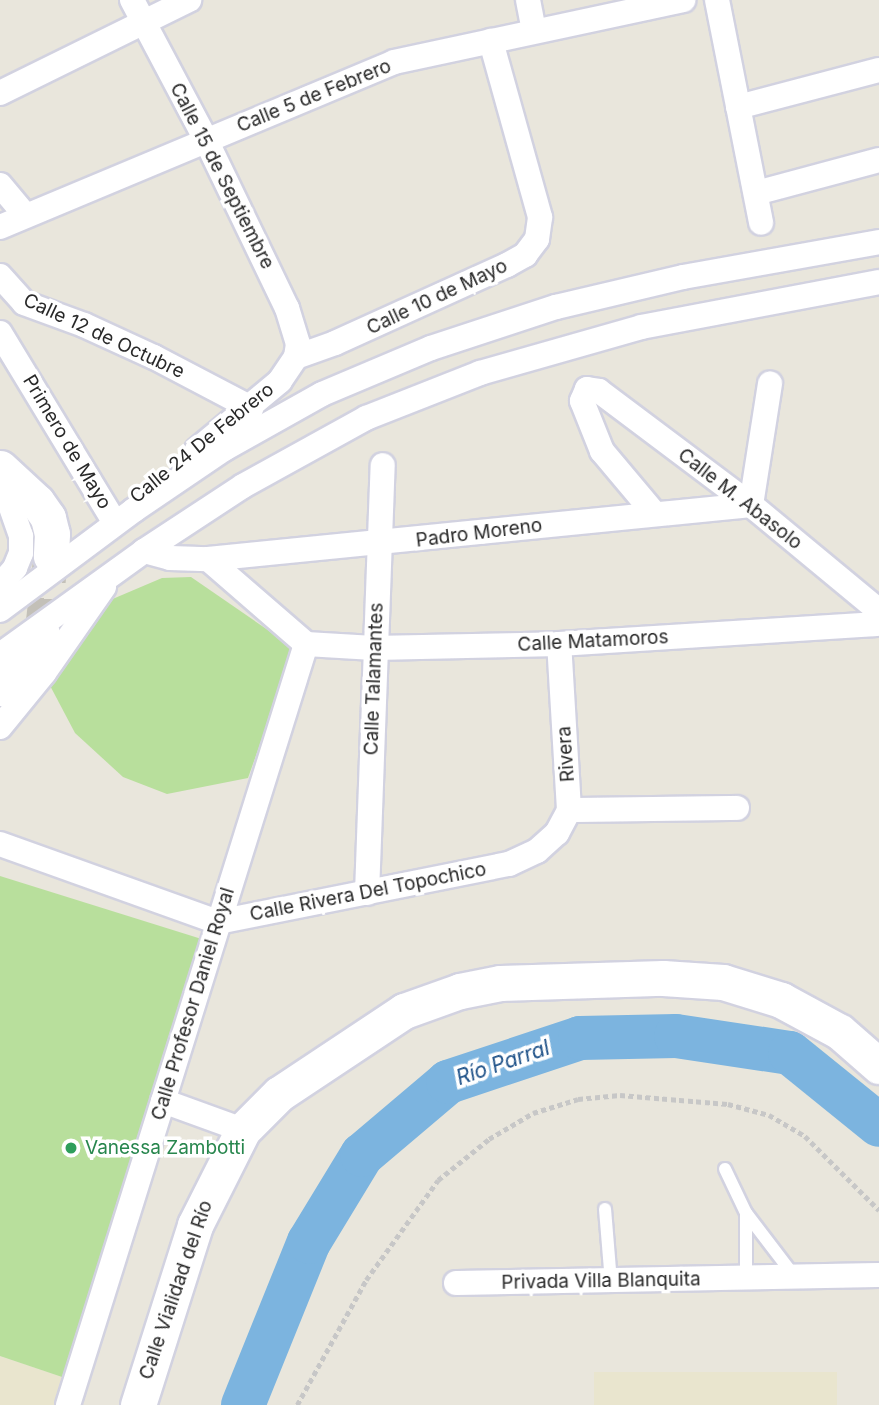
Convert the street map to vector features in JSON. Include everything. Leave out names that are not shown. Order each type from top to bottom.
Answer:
[{"type":"main road","points":[[0,468],[37,502],[48,517],[52,534],[51,556]]},
{"type":"main road","points":[[0,688],[32,652],[41,633]]},
{"type":"main road","name":"Calle Vialidad del Río","points":[[138,1405],[195,1225],[243,1129],[279,1094],[404,1012],[460,991],[500,983],[638,978],[723,982],[781,1000],[840,1032],[879,1066]]},
{"type":"street","points":[[0,93],[137,11],[189,0]]},
{"type":"street","points":[[528,0],[534,30]]},
{"type":"street","name":"Calle 5 de Febrero","points":[[0,227],[24,214],[394,62],[683,0]]},
{"type":"street","points":[[717,0],[761,223]]},
{"type":"street","name":"Calle 15 de Septiembre","points":[[137,11],[206,141],[287,309],[295,331],[296,357]]},
{"type":"street","name":"Calle 10 de Mayo","points":[[296,357],[335,343],[507,265],[525,255],[537,239],[540,217],[491,41]]},
{"type":"street","points":[[738,107],[879,70]]},
{"type":"street","points":[[756,193],[879,160]]},
{"type":"street","points":[[0,185],[24,214]]},
{"type":"street","points":[[0,610],[134,510],[224,449],[323,394],[431,348],[556,307],[645,286],[879,242]]},
{"type":"street","name":"Calle 12 de Octubre","points":[[0,276],[24,303],[131,346],[251,408]]},
{"type":"street","points":[[0,655],[144,551],[243,486],[366,418],[480,373],[641,327],[879,282]]},
{"type":"street","name":"Primero de Mayo","points":[[0,333],[107,520]]},
{"type":"street","name":"Calle 24 De Febrero","points":[[107,520],[251,408],[280,381],[296,357]]},
{"type":"street","points":[[751,505],[770,383]]},
{"type":"street","name":"Calle M. Abasolo","points":[[654,513],[602,452],[582,401],[584,393],[593,387],[751,505],[879,611]]},
{"type":"street","name":"Calle Talamantes","points":[[366,893],[383,465]]},
{"type":"street","points":[[0,476],[21,536],[21,553],[15,568],[0,584]]},
{"type":"street","name":"Padro Moreno","points":[[144,551],[170,558],[208,559],[751,505]]},
{"type":"street","points":[[208,559],[306,644]]},
{"type":"street","points":[[0,727],[44,673],[114,573]]},
{"type":"street","name":"Calle Matamoros","points":[[306,644],[374,649],[559,644],[879,624]]},
{"type":"street","name":"Calle Profesor Daniel Royal","points":[[68,1405],[306,644]]},
{"type":"street","name":"Rivera","points":[[537,851],[557,833],[569,810],[559,644]]},
{"type":"street","points":[[569,810],[737,808]]},
{"type":"street","points":[[0,844],[218,922]]},
{"type":"street","name":"Calle Rivera Del Topochico","points":[[218,922],[509,864],[537,851]]},
{"type":"street","points":[[163,1101],[243,1129]]},
{"type":"street","name":"Privada Villa Blanquita","points":[[456,1283],[879,1275]]},
{"type":"lane","points":[[725,1169],[746,1213],[795,1277]]},
{"type":"lane","points":[[605,1209],[611,1282]]},
{"type":"lane","points":[[746,1213],[746,1278]]},
{"type":"path","points":[[297,1405],[366,1280],[438,1180],[489,1139],[533,1113],[579,1098],[620,1095],[728,1104],[769,1115],[805,1136],[879,1210]]},
{"type":"shaded area","points":[[0,1356],[68,1379],[59,1405],[0,1405]]},
{"type":"shaded area","points":[[594,1372],[837,1372],[837,1405],[594,1405]]},
{"type":"green space","points":[[191,577],[294,648],[248,778],[167,794],[123,777],[75,733],[46,678],[82,612],[162,578]]},
{"type":"green space","name":"Vanessa Zambotti","points":[[0,876],[208,941],[68,1379],[0,1356]]},
{"type":"waterway","name":"Río Parral","points":[[243,1405],[309,1242],[362,1155],[448,1082],[580,1038],[676,1036],[790,1053],[879,1125]]},
{"type":"tunnel","points":[[42,633],[51,556]]},
{"type":"place","name":"Vanessa Zambotti","points":[[71,1148]]}]
